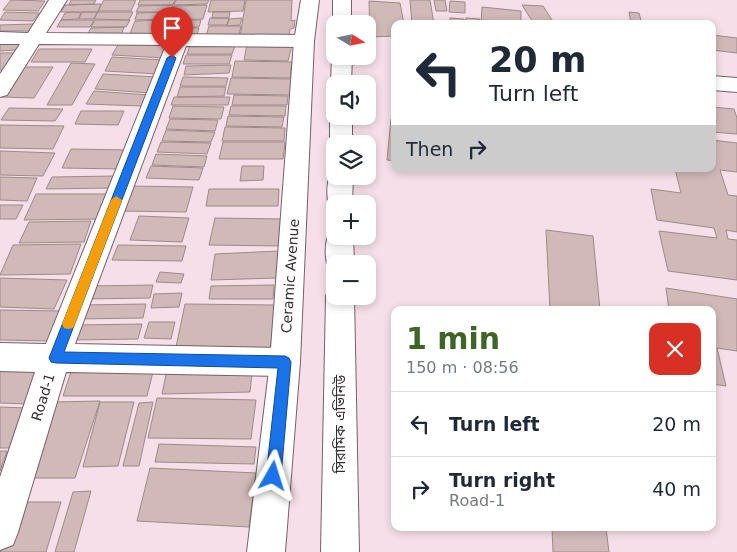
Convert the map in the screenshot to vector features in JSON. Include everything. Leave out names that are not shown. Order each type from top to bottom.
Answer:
[{"type":"street","points":[[0,90],[58,0]]},
{"type":"street","name":"Ceramic Avenue","points":[[266,552],[285,362],[304,42],[310,0]]},
{"type":"street","points":[[342,0],[342,15]]},
{"type":"street","points":[[0,38],[304,42]]},
{"type":"street","name":"Road-1","points":[[0,532],[56,358],[178,40]]},
{"type":"street","points":[[716,83],[737,85]]},
{"type":"street","name":"সিরামিক এভিনিউ","points":[[340,305],[340,552]]},
{"type":"street","points":[[0,357],[285,362]]},
{"type":"building","points":[[11,0],[45,1],[38,11],[3,10]]},
{"type":"building","points":[[71,0],[96,0],[94,4],[69,5]]},
{"type":"building","points":[[104,0],[136,0],[131,11],[98,11]]},
{"type":"building","points":[[140,0],[175,0],[173,5],[138,5]]},
{"type":"building","points":[[176,0],[209,0],[207,4],[174,5]]},
{"type":"building","points":[[211,0],[245,0],[243,11],[208,12]]},
{"type":"building","points":[[246,0],[292,0],[291,21],[295,20],[294,28],[290,29],[289,36],[240,37]]},
{"type":"building","points":[[410,0],[430,0],[433,20],[412,20]]},
{"type":"building","points":[[434,0],[445,0],[447,11],[436,11]]},
{"type":"building","points":[[369,1],[400,3],[403,20],[391,20],[391,36],[376,37],[376,15],[369,15]]},
{"type":"building","points":[[450,1],[465,2],[465,13],[449,12]]},
{"type":"building","points":[[101,4],[98,12],[61,12],[65,5]]},
{"type":"building","points":[[173,5],[171,12],[136,12],[139,6]]},
{"type":"building","points":[[207,5],[203,19],[169,20],[174,6]]},
{"type":"building","points":[[522,5],[543,6],[552,20],[531,20]]},
{"type":"building","points":[[482,7],[521,11],[521,20],[481,20]]},
{"type":"building","points":[[5,12],[39,13],[33,21],[0,20]]},
{"type":"building","points":[[82,12],[97,12],[94,19],[79,19]]},
{"type":"building","points":[[98,12],[133,12],[129,20],[94,19]]},
{"type":"building","points":[[170,12],[168,19],[135,20],[137,13]]},
{"type":"building","points":[[213,12],[230,12],[229,18],[212,18]]},
{"type":"building","points":[[629,12],[639,13],[641,20],[630,20]]},
{"type":"building","points":[[65,13],[81,13],[78,19],[61,20]]},
{"type":"building","points":[[210,18],[229,18],[227,25],[208,25]]},
{"type":"building","points":[[242,18],[240,25],[227,26],[229,19]]},
{"type":"building","points":[[450,18],[464,19],[464,20],[450,20]]},
{"type":"building","points":[[466,18],[480,19],[480,20],[466,20]]},
{"type":"building","points":[[61,20],[94,20],[90,27],[57,27]]},
{"type":"building","points":[[95,20],[130,20],[126,27],[91,27]]},
{"type":"building","points":[[167,20],[162,36],[129,36],[135,21]]},
{"type":"building","points":[[168,20],[201,20],[199,27],[166,28]]},
{"type":"building","points":[[33,24],[30,31],[0,31],[0,25]]},
{"type":"building","points":[[209,26],[241,26],[239,35],[206,36]]},
{"type":"building","points":[[124,27],[121,36],[86,37],[91,28]]},
{"type":"building","points":[[166,28],[199,28],[197,35],[163,36]]},
{"type":"building","points":[[716,35],[737,38],[737,53],[716,50]]},
{"type":"building","points":[[121,40],[172,43],[165,58],[112,55]]},
{"type":"building","points":[[0,42],[21,42],[17,50],[0,51]]},
{"type":"building","points":[[247,44],[292,45],[288,61],[244,60]]},
{"type":"building","points":[[190,45],[235,46],[232,54],[187,54]]},
{"type":"building","points":[[39,49],[92,49],[85,62],[31,62]]},
{"type":"building","points":[[0,53],[16,53],[6,70],[0,70]]},
{"type":"building","points":[[186,55],[232,55],[229,64],[183,64]]},
{"type":"building","points":[[112,57],[164,60],[158,74],[105,71]]},
{"type":"building","points":[[235,61],[292,62],[290,78],[232,77]]},
{"type":"building","points":[[71,63],[95,64],[72,105],[47,105]]},
{"type":"building","points":[[231,65],[229,73],[184,75],[186,66]]},
{"type":"building","points":[[22,67],[53,67],[34,98],[1,97]]},
{"type":"building","points":[[103,74],[157,77],[150,93],[95,89]]},
{"type":"building","points":[[183,77],[228,78],[226,86],[180,86]]},
{"type":"building","points":[[231,78],[292,79],[291,95],[227,94]]},
{"type":"building","points":[[180,87],[226,87],[224,96],[177,97]]},
{"type":"building","points":[[94,91],[149,95],[142,106],[86,104]]},
{"type":"building","points":[[234,95],[288,96],[287,105],[232,105]]},
{"type":"building","points":[[174,97],[230,97],[228,105],[171,105]]},
{"type":"building","points":[[173,106],[224,107],[221,119],[169,118]]},
{"type":"building","points":[[231,106],[286,106],[285,116],[229,115]]},
{"type":"building","points":[[716,107],[734,109],[737,118],[737,134],[716,132]]},
{"type":"building","points":[[9,108],[63,109],[55,121],[1,120]]},
{"type":"building","points":[[81,111],[124,111],[118,125],[75,124]]},
{"type":"building","points":[[228,116],[284,117],[282,127],[226,126]]},
{"type":"building","points":[[170,119],[218,120],[215,131],[166,129]]},
{"type":"building","points":[[391,119],[391,160],[387,160]]},
{"type":"building","points":[[0,125],[64,126],[53,149],[0,148]]},
{"type":"building","points":[[225,127],[285,128],[284,141],[222,141]]},
{"type":"building","points":[[166,130],[215,132],[211,142],[162,141]]},
{"type":"building","points":[[716,140],[737,143],[737,172],[720,170],[728,195],[737,196],[737,232],[726,230],[728,239],[737,240],[737,280],[668,271],[659,231],[717,238],[714,228],[657,220],[651,189],[681,193],[676,172],[716,172]]},
{"type":"building","points":[[161,142],[211,143],[207,154],[157,152]]},
{"type":"building","points":[[223,142],[285,142],[283,159],[219,159]]},
{"type":"building","points":[[71,149],[130,150],[123,169],[62,168]]},
{"type":"building","points":[[0,151],[55,153],[43,176],[0,175]]},
{"type":"building","points":[[156,154],[207,156],[204,167],[152,165]]},
{"type":"building","points":[[151,166],[203,168],[199,180],[146,178]]},
{"type":"building","points":[[242,166],[264,166],[263,180],[240,181]]},
{"type":"building","points":[[114,176],[110,188],[46,189],[52,177]]},
{"type":"building","points":[[0,177],[37,178],[27,201],[0,200]]},
{"type":"building","points":[[131,186],[193,187],[186,212],[122,211]]},
{"type":"building","points":[[209,189],[279,189],[278,206],[206,206]]},
{"type":"building","points":[[36,194],[110,194],[101,219],[24,220]]},
{"type":"building","points":[[0,205],[23,205],[16,219],[0,219]]},
{"type":"building","points":[[139,216],[189,218],[182,242],[130,240]]},
{"type":"building","points":[[215,218],[285,219],[281,246],[209,245]]},
{"type":"building","points":[[91,221],[84,242],[19,243],[29,222]]},
{"type":"building","points":[[546,230],[593,236],[600,306],[550,306]]},
{"type":"building","points":[[81,244],[70,274],[0,275],[13,245]]},
{"type":"building","points":[[118,245],[186,246],[182,261],[112,260]]},
{"type":"building","points":[[279,251],[277,278],[211,280],[215,254]]},
{"type":"building","points":[[160,272],[184,274],[181,283],[156,282]]},
{"type":"building","points":[[0,278],[67,280],[54,309],[0,307]]},
{"type":"building","points":[[153,285],[150,298],[86,299],[90,286]]},
{"type":"building","points":[[274,285],[273,299],[209,299],[211,286]]},
{"type":"building","points":[[666,288],[737,299],[737,351],[717,348],[726,386],[716,385],[716,306],[668,306]]},
{"type":"building","points":[[182,293],[179,307],[151,308],[154,294]]},
{"type":"building","points":[[146,304],[143,318],[78,319],[82,305]]},
{"type":"building","points":[[185,304],[275,305],[270,354],[175,352]]},
{"type":"building","points":[[0,310],[63,311],[52,341],[0,340]]},
{"type":"building","points":[[149,322],[175,322],[171,339],[144,338]]},
{"type":"building","points":[[142,324],[138,339],[71,340],[76,325]]},
{"type":"building","points":[[0,362],[43,363],[28,404],[0,403]]},
{"type":"building","points":[[253,364],[250,392],[162,394],[168,365]]},
{"type":"building","points":[[154,368],[147,396],[63,396],[72,369]]},
{"type":"building","points":[[157,398],[256,400],[251,439],[148,438]]},
{"type":"building","points":[[100,401],[75,478],[28,478],[53,402]]},
{"type":"building","points":[[100,402],[134,402],[118,466],[83,467]]},
{"type":"building","points":[[153,402],[139,466],[123,466],[139,403]]},
{"type":"building","points":[[0,407],[27,408],[13,448],[0,448]]},
{"type":"building","points":[[159,444],[256,447],[254,464],[155,462]]},
{"type":"building","points":[[0,451],[7,451],[0,471]]},
{"type":"building","points":[[150,468],[256,473],[249,527],[137,521]]},
{"type":"building","points":[[91,491],[74,552],[55,552],[73,492]]},
{"type":"building","points":[[17,502],[61,502],[46,552],[0,552]]},
{"type":"building","points":[[552,531],[606,531],[609,552],[553,552]]},
{"type":"slow traffic","points":[[68,324],[116,200]]},
{"type":"route","points":[[172,58],[56,358],[285,362],[273,476]]}]
